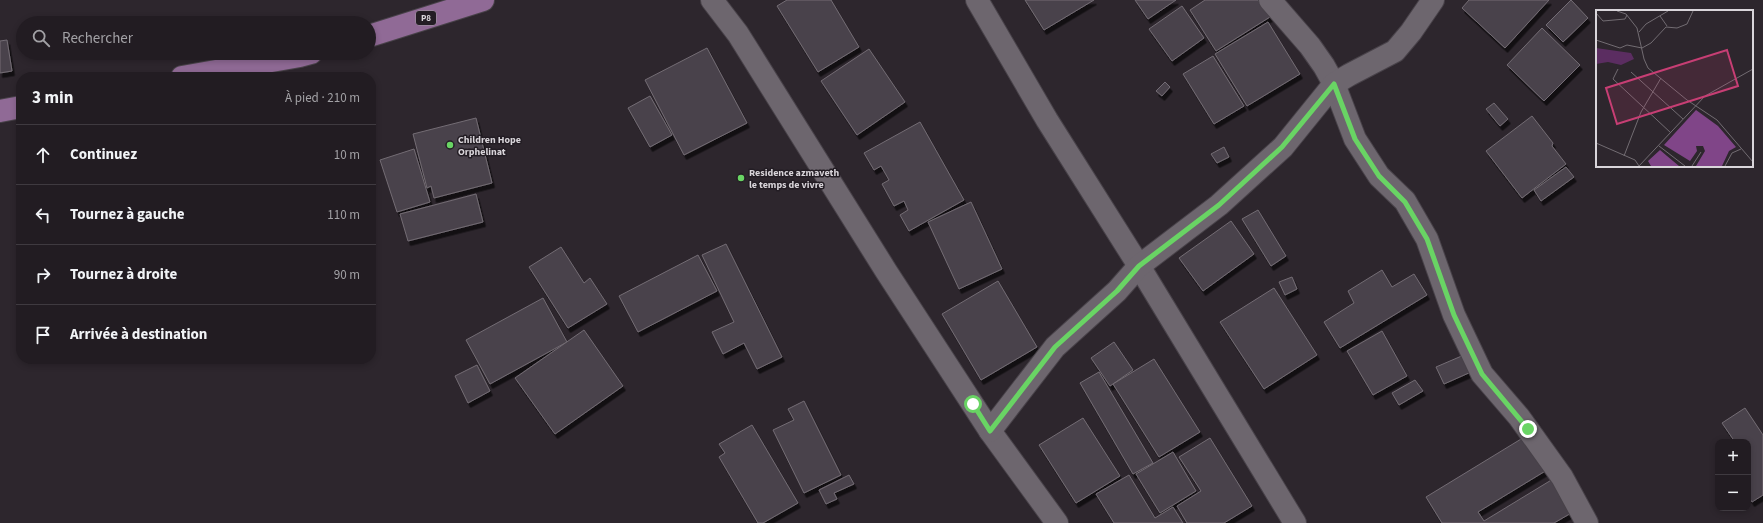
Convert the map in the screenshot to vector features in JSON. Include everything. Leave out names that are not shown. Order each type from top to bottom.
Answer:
[{"type":"main road","name":"P8","points":[[376,34],[483,0]]},
{"type":"main road","points":[[210,72],[278,60]]},
{"type":"main road","points":[[0,111],[16,107]]},
{"type":"street","points":[[712,0],[738,34],[886,271],[990,431],[1057,523]]},
{"type":"street","points":[[977,0],[1047,120],[1139,266],[1295,523]]},
{"type":"street","points":[[1270,0],[1280,14],[1310,46],[1324,66],[1334,84],[1355,139],[1379,176],[1405,202],[1427,239],[1454,315],[1482,374],[1519,417],[1562,477],[1587,523]]},
{"type":"street","points":[[990,431],[1055,347],[1117,291],[1139,266],[1219,205],[1282,147],[1334,84],[1395,51],[1411,32],[1433,0]]},
{"type":"building","points":[[787,0],[831,0],[859,47],[818,72],[777,6]]},
{"type":"building","points":[[1025,0],[1094,0],[1044,30]]},
{"type":"building","points":[[1135,0],[1176,0],[1148,19]]},
{"type":"building","points":[[1205,0],[1258,0],[1270,17],[1216,51],[1190,10]]},
{"type":"building","points":[[1469,0],[1549,0],[1505,48],[1462,8]]},
{"type":"building","points":[[1571,0],[1588,18],[1563,42],[1546,25]]},
{"type":"building","points":[[1182,6],[1204,38],[1172,61],[1149,29]]},
{"type":"building","points":[[1268,22],[1300,74],[1247,106],[1215,54]]},
{"type":"building","points":[[1542,28],[1580,65],[1544,101],[1507,65]]},
{"type":"building","points":[[7,40],[12,71],[0,73],[0,41]]},
{"type":"building","points":[[707,48],[747,123],[684,155],[645,80]]},
{"type":"building","points":[[869,49],[905,102],[857,135],[821,81]]},
{"type":"building","points":[[1213,56],[1244,106],[1214,124],[1183,74]]},
{"type":"building","points":[[1165,82],[1170,87],[1162,96],[1156,91]]},
{"type":"building","points":[[650,96],[672,135],[650,147],[628,108]]},
{"type":"building","points":[[1494,103],[1508,119],[1500,126],[1486,109]]},
{"type":"building","points":[[1532,116],[1553,143],[1552,146],[1566,164],[1522,198],[1486,151]]},
{"type":"building","points":[[476,118],[492,183],[434,198],[431,186],[427,188],[413,134]]},
{"type":"building","points":[[920,122],[964,200],[909,231],[900,215],[908,210],[904,201],[894,206],[882,184],[889,180],[881,166],[874,170],[864,153]]},
{"type":"building","points":[[1224,147],[1229,157],[1217,163],[1211,154]]},
{"type":"building","points":[[414,149],[430,202],[397,212],[380,160]]},
{"type":"building","points":[[1566,167],[1574,177],[1541,201],[1534,190]]},
{"type":"building","points":[[476,194],[483,222],[408,241],[400,214]]},
{"type":"building","points":[[971,202],[1002,269],[959,289],[928,222]]},
{"type":"building","points":[[1258,210],[1286,256],[1271,266],[1242,219]]},
{"type":"building","points":[[1231,221],[1254,254],[1203,291],[1179,258]]},
{"type":"building","points":[[726,244],[782,357],[757,369],[744,343],[723,354],[712,332],[734,322],[702,255]]},
{"type":"building","points":[[561,247],[584,283],[590,278],[607,304],[568,328],[529,267]]},
{"type":"building","points":[[698,255],[717,291],[638,332],[619,296]]},
{"type":"building","points":[[1382,270],[1392,287],[1414,274],[1427,295],[1340,348],[1324,322],[1354,303],[1348,291]]},
{"type":"building","points":[[1292,277],[1297,289],[1285,295],[1279,282]]},
{"type":"building","points":[[998,281],[1037,347],[981,380],[942,314]]},
{"type":"building","points":[[1274,288],[1317,355],[1264,389],[1220,322]]},
{"type":"building","points":[[543,298],[567,342],[490,384],[466,340]]},
{"type":"building","points":[[584,330],[623,386],[555,434],[515,378]]},
{"type":"building","points":[[1382,331],[1407,376],[1373,395],[1347,351]]},
{"type":"building","points":[[1114,342],[1133,370],[1110,386],[1091,358]]},
{"type":"building","points":[[1464,355],[1471,372],[1444,384],[1436,367]]},
{"type":"building","points":[[1154,359],[1200,432],[1159,457],[1113,384]]},
{"type":"building","points":[[477,365],[490,391],[468,403],[455,376]]},
{"type":"building","points":[[1099,372],[1153,463],[1133,474],[1080,383]]},
{"type":"building","points":[[1415,380],[1423,391],[1399,405],[1392,393]]},
{"type":"building","points":[[804,401],[841,475],[804,493],[773,430],[794,420],[788,409]]},
{"type":"building","points":[[1745,408],[1763,435],[1763,495],[1752,502],[1751,439],[1733,439],[1722,423]]},
{"type":"building","points":[[1083,418],[1120,476],[1076,503],[1039,445]]},
{"type":"building","points":[[752,425],[798,503],[763,523],[758,523],[719,457],[725,453],[719,444]]},
{"type":"building","points":[[1526,436],[1547,470],[1478,512],[1484,521],[1553,479],[1573,512],[1554,523],[1442,523],[1426,497]]},
{"type":"building","points":[[1210,438],[1252,506],[1224,523],[1187,523],[1177,506],[1201,491],[1179,457]]},
{"type":"building","points":[[1173,452],[1196,491],[1160,513],[1136,474]]},
{"type":"building","points":[[849,475],[854,484],[834,493],[837,499],[826,504],[819,490]]},
{"type":"building","points":[[1129,475],[1155,518],[1173,507],[1183,523],[1114,523],[1096,494]]},
{"type":"place","name":"Children Hope Orphelinat","points":[[450,145]]},
{"type":"place","name":"Residence azmaveth le temps de vivre","points":[[741,178]]},
{"type":"route","points":[[973,404],[990,431],[1055,347],[1117,291],[1139,266],[1219,205],[1282,147],[1334,84],[1355,139],[1379,176],[1405,202],[1427,239],[1454,315],[1482,374],[1528,429]]}]
